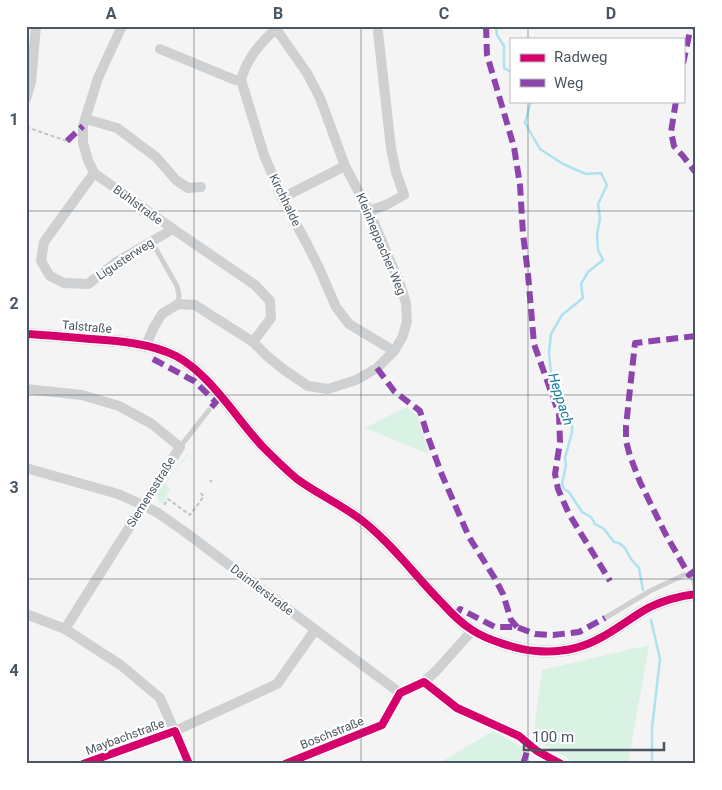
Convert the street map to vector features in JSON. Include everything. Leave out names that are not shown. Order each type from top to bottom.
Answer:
[{"type":"street","points":[[26,99],[30,82],[36,26]]},
{"type":"street","points":[[94,173],[83,143],[83,126],[98,78],[122,26]]},
{"type":"street","points":[[160,49],[235,80],[241,80],[243,71],[258,47],[275,27]]},
{"type":"street","name":"Kleinheppacher Weg","points":[[178,304],[195,305],[253,342],[272,361],[308,386],[328,389],[356,380],[377,368],[394,352],[402,338],[407,322],[406,303],[400,284],[369,211],[345,166],[320,98],[307,73],[275,27]]},
{"type":"street","points":[[369,211],[386,205],[404,195],[396,172],[391,148],[378,32]]},
{"type":"street","name":"Kirchhalde","points":[[241,80],[264,155],[282,198],[319,268],[336,307],[349,324],[394,352]]},
{"type":"street","points":[[86,119],[117,128],[156,158],[176,180],[188,188],[201,187]]},
{"type":"street","points":[[282,198],[345,166]]},
{"type":"street","name":"Bühlstraße","points":[[94,173],[255,285],[270,301],[271,318],[253,342]]},
{"type":"street","name":"Ligusterweg","points":[[94,173],[44,242],[41,261],[50,276],[64,284],[88,284],[118,261],[172,229]]},
{"type":"street","points":[[146,345],[162,314],[178,304]]},
{"type":"street","name":"Talstraße","points":[[26,334],[110,340],[146,345],[176,357],[199,373],[277,461],[297,478],[364,522],[393,548],[427,588],[472,631],[500,643],[535,651],[557,652],[570,649],[595,641],[660,602],[678,596],[696,594]]},
{"type":"street","name":"Siemensstraße","points":[[26,388],[82,395],[119,406],[152,424],[180,447],[65,630]]},
{"type":"street","name":"Daimlerstraße","points":[[26,468],[118,494],[143,505],[187,530],[315,630],[400,693]]},
{"type":"street","points":[[26,614],[65,630],[122,666],[160,698],[189,764]]},
{"type":"street","name":"Maybachstraße","points":[[83,764],[175,731],[277,684],[315,630]]},
{"type":"street","points":[[400,693],[424,682],[448,660],[472,631]]},
{"type":"street","name":"Boschstraße","points":[[284,764],[382,725],[400,693]]},
{"type":"lane","points":[[152,242],[176,286],[179,295],[178,304]]},
{"type":"lane","points":[[180,447],[209,410]]},
{"type":"lane","points":[[605,618],[650,591],[684,575],[689,575],[693,578],[696,589]]},
{"type":"path","points":[[26,126],[67,141]]},
{"type":"path","points":[[158,513],[168,499],[190,515],[204,496],[200,493]]},
{"type":"green space","points":[[406,407],[417,415],[429,454],[365,428]]},
{"type":"green space","points":[[187,454],[192,457],[187,455],[184,459],[185,461],[182,462],[165,484],[171,489],[162,504],[158,499],[158,492]]},
{"type":"green space","points":[[649,645],[628,764],[577,764],[533,738],[542,670]]},
{"type":"green space","points":[[493,731],[524,748],[519,764],[438,764]]},
{"type":"waterway","name":"Heppach","points":[[496,26],[497,35],[504,46],[504,68],[510,71]]},
{"type":"waterway","name":"Heppach","points":[[531,102],[525,123],[540,149],[563,164],[586,174],[601,173],[607,185],[598,204],[600,219],[597,234],[598,250],[603,260],[588,272],[581,284],[583,298],[562,315],[551,334],[549,353],[551,374],[560,388],[564,406],[572,425],[562,484],[582,512],[591,517],[595,524],[604,529],[614,542],[619,543],[625,548],[639,568],[643,590]]},
{"type":"waterway","name":"Heppach","points":[[651,620],[660,659],[652,728],[652,764]]},
{"type":"marked path","points":[[486,26],[487,55],[514,147],[520,185],[534,344],[559,414],[560,442],[555,474],[558,489],[569,514],[610,581]]},
{"type":"marked path","points":[[684,59],[691,26]]},
{"type":"marked path","points":[[676,102],[671,132],[674,146],[696,173]]},
{"type":"marked path","points":[[67,141],[83,126]]},
{"type":"marked path","points":[[696,336],[635,343],[626,426],[626,441],[640,482],[665,533],[689,575],[696,570]]},
{"type":"marked path","points":[[153,359],[194,381],[216,402],[209,410]]},
{"type":"marked path","points":[[377,368],[394,391],[420,411],[442,475],[469,537],[494,577],[503,594],[511,620],[517,627]]},
{"type":"marked path","points":[[455,617],[460,609],[495,627],[517,627],[535,634],[553,635],[579,632],[605,618]]},
{"type":"marked path","points":[[523,764],[529,745]]},
{"type":"cycle path","points":[[26,334],[134,343],[156,348],[176,356],[211,385],[252,435],[288,471],[305,485],[348,511],[375,531],[456,618],[478,634],[494,641],[521,649],[536,651],[570,649],[595,641],[644,611],[667,600],[696,594]]},
{"type":"cycle path","points":[[285,764],[382,725],[400,693],[424,682],[457,708],[519,736],[537,751],[561,764]]},
{"type":"cycle path","points":[[83,764],[175,731],[189,764]]}]
